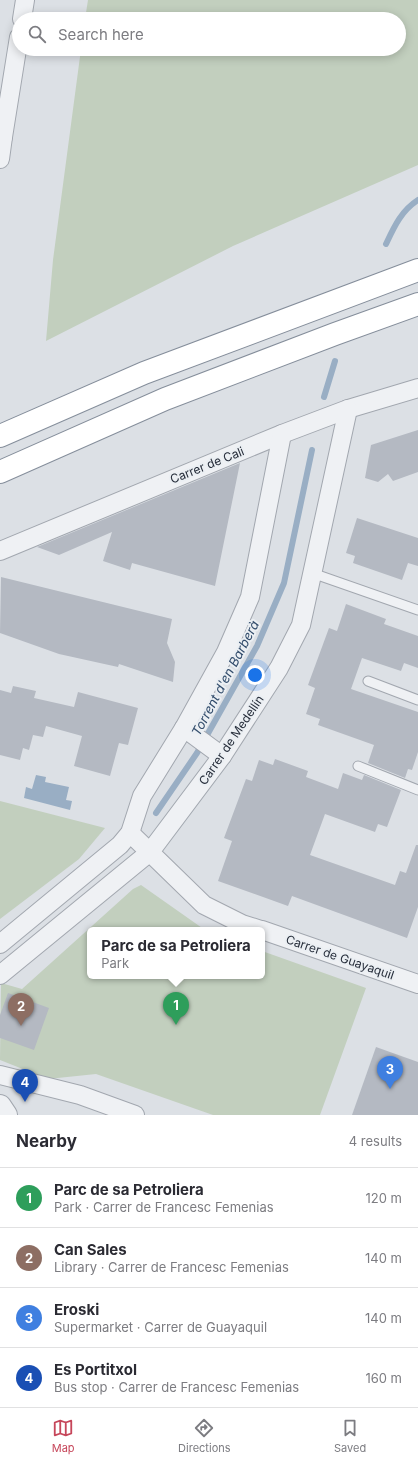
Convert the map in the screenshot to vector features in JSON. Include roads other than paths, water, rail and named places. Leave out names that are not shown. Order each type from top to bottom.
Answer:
[{"type":"highway","points":[[0,436],[144,373],[418,270]]},
{"type":"highway","points":[[0,472],[165,399],[418,304]]},
{"type":"street","points":[[23,12],[25,0]]},
{"type":"street","points":[[0,158],[4,111],[15,56]]},
{"type":"street","name":"Carrer de Cali","points":[[0,551],[282,434],[348,409],[418,388]]},
{"type":"street","name":"Carrer de Medellín","points":[[0,975],[150,852],[222,756],[278,668],[301,625],[348,409]]},
{"type":"street","points":[[0,944],[120,845],[130,833],[142,796],[184,728],[226,652],[250,597],[282,434]]},
{"type":"street","points":[[184,728],[222,756]]},
{"type":"street","name":"Carrer de Guayaquil","points":[[130,833],[204,905],[242,924],[252,927]]},
{"type":"street","name":"Carrer de Guayaquil","points":[[265,931],[418,984]]},
{"type":"street","points":[[0,1075],[80,1095],[136,1115]]},
{"type":"street","points":[[0,1106],[6,1115]]},
{"type":"lane","points":[[312,574],[418,610]]},
{"type":"lane","points":[[368,681],[418,700]]},
{"type":"lane","points":[[358,766],[418,790]]},
{"type":"water","points":[[36,775],[46,777],[45,782],[69,787],[66,800],[72,801],[70,810],[24,798],[26,787],[32,789]]},
{"type":"waterway","name":"Torrent d'en Barberà","points":[[386,244],[403,214],[418,200]]},
{"type":"waterway","name":"Torrent d'en Barberà","points":[[324,397],[335,361]]},
{"type":"waterway","name":"Torrent d'en Barberà","points":[[156,813],[197,753],[257,646],[284,583],[312,450]]},
{"type":"place","name":"Parc de sa Petroliera","points":[[176,1025]]},
{"type":"place","name":"Can Sales","points":[[21,1026]]},
{"type":"place","name":"Eroski","points":[[390,1089]]},
{"type":"place","name":"Es Portitxol","points":[[25,1102]]}]
